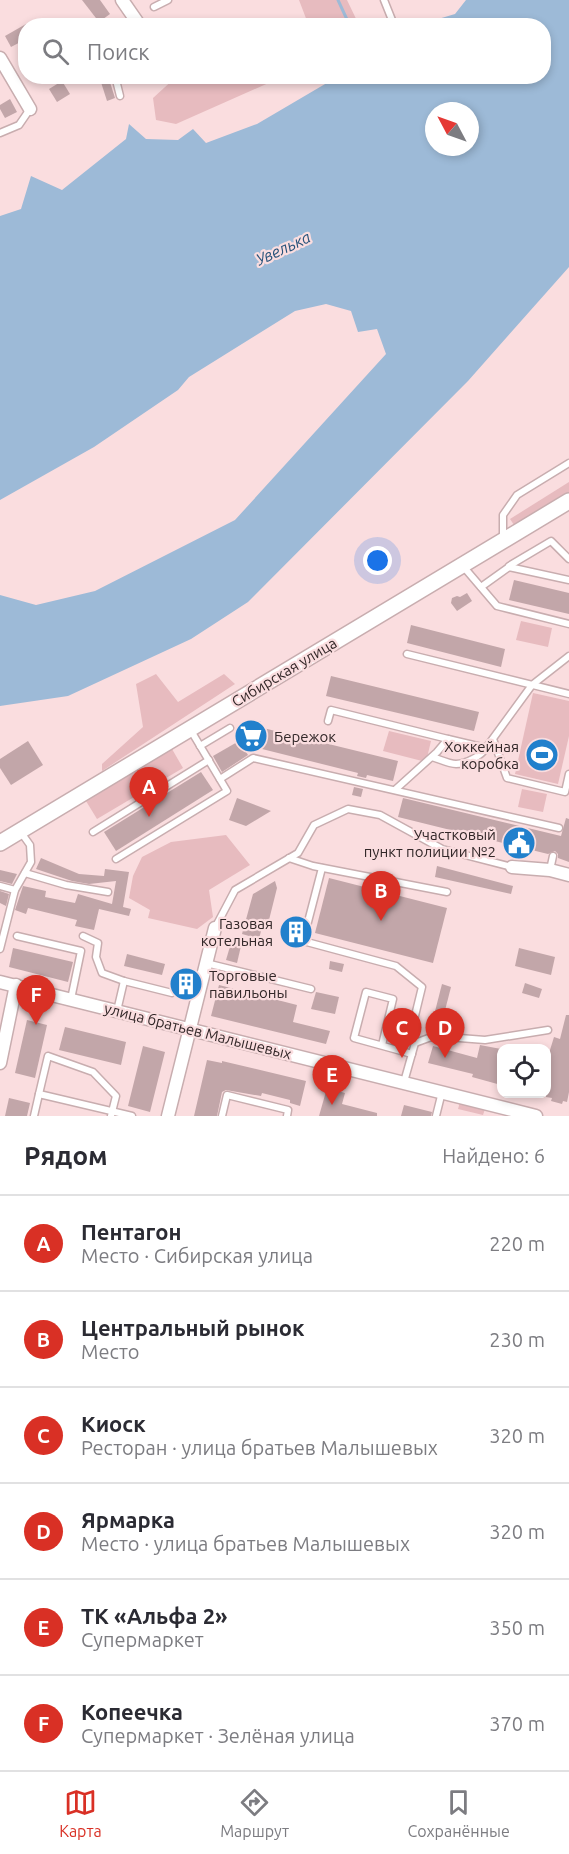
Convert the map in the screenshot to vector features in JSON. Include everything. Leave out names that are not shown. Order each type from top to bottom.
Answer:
[{"type":"street","points":[[122,0],[134,18]]},
{"type":"street","points":[[0,58],[30,109]]},
{"type":"street","name":"Сибирская улица","points":[[0,843],[569,501]]},
{"type":"street","points":[[512,867],[550,870],[569,875]]},
{"type":"street","points":[[168,1116],[215,928]]},
{"type":"street","name":"улица братьев Малышевых","points":[[0,982],[536,1116]]},
{"type":"street","points":[[0,1064],[16,986]]},
{"type":"lane","points":[[154,7],[168,0]]},
{"type":"lane","points":[[384,0],[391,18]]},
{"type":"lane","points":[[117,84],[120,96]]},
{"type":"lane","points":[[0,133],[19,125],[30,109]]},
{"type":"lane","points":[[503,540],[503,515],[517,495],[569,463]]},
{"type":"lane","points":[[481,587],[551,541],[569,559]]},
{"type":"lane","points":[[462,565],[497,606],[569,624]]},
{"type":"lane","points":[[509,567],[569,580]]},
{"type":"lane","points":[[407,654],[569,694]]},
{"type":"lane","points":[[432,757],[456,764],[482,753],[532,685],[569,658]]},
{"type":"lane","points":[[328,721],[331,710],[486,748]]},
{"type":"lane","points":[[116,860],[227,791],[190,728]]},
{"type":"lane","points":[[200,746],[230,728]]},
{"type":"lane","points":[[396,789],[432,757],[448,739]]},
{"type":"lane","points":[[493,739],[507,778],[565,792],[569,774]]},
{"type":"lane","points":[[220,779],[253,758],[559,828]]},
{"type":"lane","points":[[93,832],[209,760]]},
{"type":"lane","points":[[215,928],[235,890],[298,853],[314,825],[348,809],[380,814],[442,849],[512,867]]},
{"type":"lane","points":[[0,949],[3,921],[15,890],[31,862],[30,845],[20,831]]},
{"type":"lane","points":[[550,870],[554,856]]},
{"type":"lane","points":[[289,858],[322,868],[447,892]]},
{"type":"lane","points":[[322,868],[303,941],[396,966],[422,987],[413,1024],[415,1043],[404,1082]]},
{"type":"lane","points":[[25,873],[66,885],[108,892]]},
{"type":"lane","points":[[0,886],[15,890]]},
{"type":"lane","points":[[17,936],[81,951],[71,999]]},
{"type":"lane","points":[[83,936],[98,943],[96,957],[102,973],[172,993]]},
{"type":"lane","points":[[206,963],[311,989]]},
{"type":"lane","points":[[117,1011],[124,981]]},
{"type":"lane","points":[[382,1046],[393,999],[366,992],[354,1038],[382,1046],[412,1054]]},
{"type":"lane","points":[[415,1043],[434,1036],[485,1040],[548,1030]]},
{"type":"lane","points":[[34,1116],[48,1056],[93,1072],[116,1096],[112,1114]]},
{"type":"lane","points":[[436,1116],[442,1092]]},
{"type":"lane","points":[[39,1094],[112,1114],[132,1116]]},
{"type":"lane","points":[[222,1116],[228,1095],[288,1110],[287,1116]]},
{"type":"shaded area","points":[[299,0],[347,0],[356,18],[306,18]]},
{"type":"shaded area","points":[[168,84],[266,84],[176,124],[156,120],[153,98]]},
{"type":"shaded area","points":[[569,482],[569,495],[516,528],[510,519]]},
{"type":"shaded area","points":[[521,621],[552,628],[548,647],[516,640]]},
{"type":"shaded area","points":[[156,674],[178,702],[224,674],[235,684],[102,771],[102,764],[143,727],[136,684]]},
{"type":"shaded area","name":"Хоккейная коробка","points":[[533,693],[569,701],[569,736],[558,784],[515,774]]},
{"type":"shaded area","points":[[389,731],[431,741],[426,762],[383,751]]},
{"type":"shaded area","points":[[172,749],[183,768],[97,819],[86,801]]},
{"type":"shaded area","points":[[522,789],[547,794],[543,812],[518,807]]},
{"type":"shaded area","points":[[226,835],[250,865],[209,890],[213,917],[197,929],[148,918],[150,910],[129,898],[133,876],[142,857],[171,842]]},
{"type":"shaded area","points":[[460,1102],[485,1109],[483,1115],[458,1109]]},
{"type":"water","name":"Увелька","points":[[466,0],[569,0],[569,267],[468,381],[248,602],[191,639],[68,696],[0,706],[0,595],[36,605],[95,591],[235,520],[386,354],[377,329],[358,332],[351,311],[326,304],[295,311],[189,377],[178,390],[94,447],[0,500],[0,216],[21,209],[31,176],[62,190],[126,139],[129,124],[146,139],[178,140],[193,129],[206,143],[257,124],[325,84],[551,84],[551,18],[442,18],[455,14]]},
{"type":"building","points":[[82,0],[100,0],[110,14],[104,18],[96,18]]},
{"type":"building","points":[[18,29],[18,43],[11,47],[5,36]]},
{"type":"building","points":[[57,84],[64,84],[70,94],[57,102],[49,89]]},
{"type":"building","points":[[102,84],[111,84],[115,98],[107,101]]},
{"type":"building","points":[[10,99],[17,112],[5,118],[0,105]]},
{"type":"building","points":[[514,580],[569,593],[569,614],[509,600]]},
{"type":"building","points":[[467,593],[472,601],[457,611],[451,603],[452,598]]},
{"type":"building","points":[[411,625],[505,649],[501,667],[407,643]]},
{"type":"building","points":[[331,676],[479,712],[474,731],[326,696]]},
{"type":"building","points":[[251,725],[398,761],[393,781],[367,775],[366,778],[357,776],[358,773],[246,745]]},
{"type":"building","points":[[28,741],[43,765],[11,785],[0,768],[0,759]]},
{"type":"building","points":[[239,741],[248,755],[222,772],[213,756]]},
{"type":"building","points":[[201,772],[213,790],[116,851],[104,832]]},
{"type":"building","points":[[354,787],[363,789],[361,797],[352,795]]},
{"type":"building","points":[[237,798],[271,811],[246,826],[229,820]]},
{"type":"building","points":[[403,798],[561,836],[566,818],[569,819],[569,862],[558,858],[555,851],[548,854],[398,817]]},
{"type":"building","points":[[41,858],[79,874],[104,876],[105,869],[129,872],[123,907],[131,909],[129,916],[99,909],[94,930],[75,926],[77,920],[28,908],[26,914],[15,910],[23,886],[46,891],[45,897],[75,903],[78,894],[112,904],[116,881],[89,884],[72,881],[36,869]]},
{"type":"building","points":[[437,866],[513,886],[511,894],[435,877]]},
{"type":"building","points":[[0,870],[17,874],[12,884],[0,881]]},
{"type":"building","points":[[329,878],[447,908],[433,963],[315,933]]},
{"type":"building","points":[[275,881],[277,888],[269,920],[264,919],[259,939],[242,934],[253,894]]},
{"type":"building","points":[[0,891],[9,894],[6,906],[0,903]]},
{"type":"building","name":"Газовая котельная","points":[[293,924],[301,926],[298,940],[290,937]]},
{"type":"building","points":[[231,943],[241,946],[237,963],[226,960]]},
{"type":"building","points":[[13,948],[73,962],[68,982],[9,967]]},
{"type":"building","points":[[519,948],[555,957],[551,975],[515,966]]},
{"type":"building","points":[[127,954],[165,964],[162,975],[124,966]]},
{"type":"building","points":[[330,961],[344,964],[342,972],[329,969]]},
{"type":"building","points":[[525,983],[542,989],[539,998],[522,993]]},
{"type":"building","points":[[442,984],[451,987],[441,1026],[432,1023]]},
{"type":"building","points":[[219,985],[297,1005],[293,1022],[330,1031],[326,1044],[211,1016]]},
{"type":"building","points":[[316,992],[339,997],[335,1014],[311,1009]]},
{"type":"building","points":[[566,1015],[569,1015],[569,1092],[567,1102],[563,1101],[562,1104],[551,1101],[551,1047],[554,1037],[560,1039]]},
{"type":"building","points":[[395,1018],[403,1019],[401,1030],[393,1029]]},
{"type":"building","points":[[27,1020],[47,1025],[35,1078],[15,1073]]},
{"type":"building","points":[[65,1027],[126,1042],[121,1065],[59,1050]]},
{"type":"building","points":[[480,1045],[497,1048],[497,1084],[472,1077],[473,1074],[428,1063],[433,1046],[477,1058]]},
{"type":"building","points":[[143,1046],[165,1052],[150,1112],[128,1106]]},
{"type":"building","points":[[207,1060],[222,1063],[222,1061],[306,1081],[300,1106],[290,1103],[290,1100],[262,1093],[261,1096],[226,1090],[222,1092],[217,1116],[194,1116]]},
{"type":"building","points":[[327,1088],[345,1093],[342,1104],[377,1113],[377,1116],[319,1116]]},
{"type":"building","points":[[9,1098],[30,1103],[27,1116],[5,1116]]},
{"type":"building","points":[[404,1105],[432,1112],[431,1116],[401,1116]]},
{"type":"waterway","points":[[338,0],[346,18]]},
{"type":"place","name":"Бережок","points":[[251,736]]},
{"type":"place","name":"Хоккейная коробка","points":[[542,755]]},
{"type":"place","name":"Пентагон","points":[[149,817]]},
{"type":"place","name":"Участковый пункт полиции №2","points":[[519,843]]},
{"type":"place","name":"Центральный рынок","points":[[381,921]]},
{"type":"place","name":"Газовая котельная","points":[[296,932]]},
{"type":"place","name":"Торговые павильоны","points":[[186,984]]},
{"type":"place","name":"Копеечка","points":[[36,1025]]},
{"type":"place","name":"Киоск","points":[[402,1058]]},
{"type":"place","name":"Ярмарка","points":[[445,1058]]},
{"type":"place","name":"ТК «Альфа 2»","points":[[332,1105]]}]
